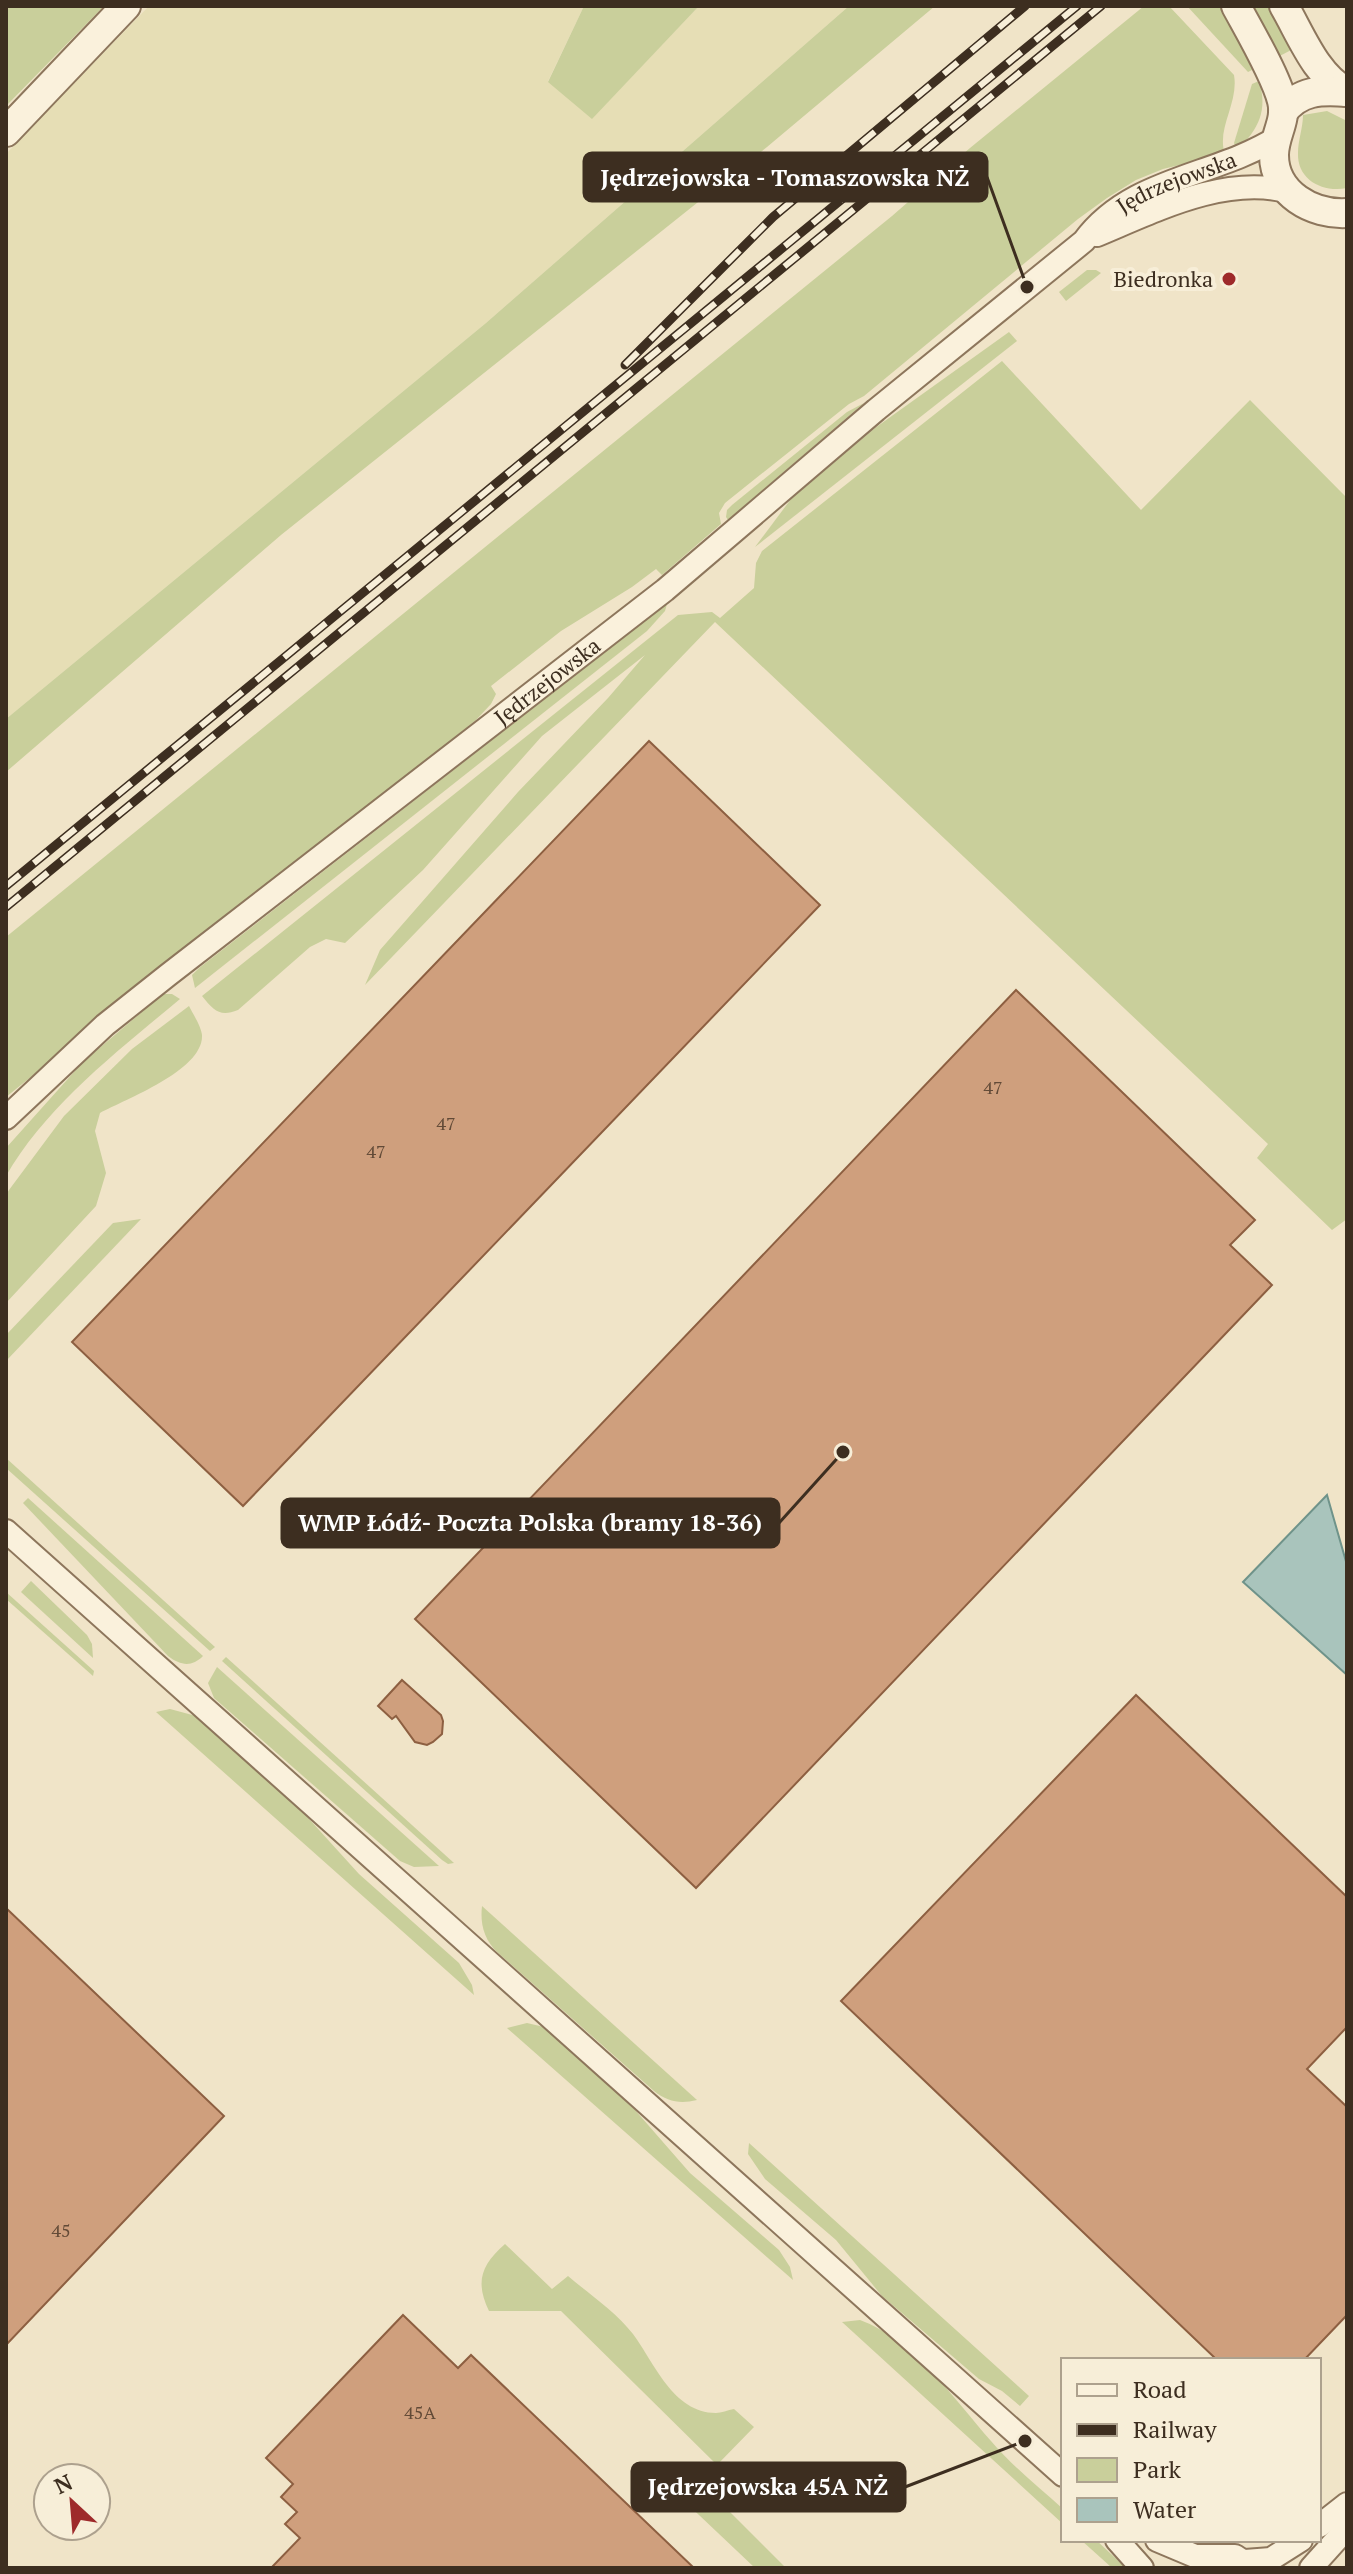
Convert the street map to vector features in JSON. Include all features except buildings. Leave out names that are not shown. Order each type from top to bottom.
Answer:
[{"type":"street","points":[[6,132],[126,6]]},
{"type":"street","points":[[1236,6],[1277,88],[1280,125],[1274,155],[1281,180],[1309,208],[1332,214],[1346,213]]},
{"type":"street","points":[[1284,6],[1323,72],[1338,88],[1347,92]]},
{"type":"street","points":[[1280,125],[1299,97],[1324,90],[1347,92]]},
{"type":"street","name":"Jędrzejowska","points":[[6,1118],[105,1025],[665,590],[876,410],[1084,241],[1095,227],[1137,197],[1183,176],[1249,154],[1280,125]]},
{"type":"street","name":"Jędrzejowska","points":[[1084,241],[1143,215],[1224,190],[1261,186],[1290,192]]},
{"type":"street","points":[[6,1531],[1061,2473]]},
{"type":"street","points":[[1321,2524],[1347,2504]]},
{"type":"street","points":[[1311,2568],[1347,2528]]},
{"type":"street","points":[[1119,2542],[1142,2568]]},
{"type":"street","points":[[1161,2542],[1202,2562],[1235,2556],[1249,2565],[1271,2559],[1298,2542]]},
{"type":"shaded area","points":[[149,6],[584,6],[548,81],[592,118],[699,6],[849,6],[486,323],[6,719],[6,154]]},
{"type":"green space","points":[[6,6],[104,6],[6,106]]},
{"type":"green space","points":[[584,6],[699,6],[592,119],[548,82]]},
{"type":"green space","points":[[849,6],[935,6],[767,147],[281,535],[6,772],[6,719],[486,323]]},
{"type":"green space","points":[[1144,6],[1169,6],[1234,75],[1233,96],[1223,135],[1225,154],[1163,169],[1136,180],[1078,219],[864,396],[849,404],[725,503],[719,513],[721,524],[662,575],[656,569],[561,631],[491,686],[496,694],[476,720],[6,1097],[6,937],[892,216]]},
{"type":"green space","points":[[1187,6],[1223,6],[1254,69],[1248,72]]},
{"type":"green space","points":[[1248,6],[1271,6],[1295,48],[1274,59]]},
{"type":"green space","points":[[1259,81],[1262,91],[1260,118],[1237,150],[1234,143],[1252,84]]},
{"type":"green space","points":[[1327,111],[1347,121],[1347,188],[1329,188],[1313,182],[1302,171],[1299,162],[1303,115]]},
{"type":"green space","points":[[1087,270],[1101,273],[1066,301],[1059,292]]},
{"type":"green space","points":[[1009,332],[1017,341],[755,547],[791,499],[875,428]]},
{"type":"green space","points":[[1002,361],[1141,510],[1250,400],[1347,498],[1347,1219],[1332,1230],[1257,1158],[1268,1144],[715,622],[365,985],[380,950],[518,792],[645,655],[542,736],[423,870],[345,943],[326,939],[310,947],[238,1010],[226,1013],[210,1006],[202,996],[678,615],[712,612],[720,618],[754,588],[756,563],[762,551]]},
{"type":"green space","points":[[864,403],[728,520],[727,510],[732,505],[847,412]]},
{"type":"green space","points":[[667,604],[665,611],[647,631],[195,988],[192,975],[199,968]]},
{"type":"green space","points":[[163,994],[172,994],[180,999],[85,1080],[41,1126],[6,1176],[6,1148],[83,1062]]},
{"type":"green space","points":[[189,1006],[202,1035],[199,1048],[191,1060],[162,1082],[100,1113],[95,1131],[106,1173],[96,1206],[6,1303],[6,1195],[9,1190],[64,1116],[132,1049]]},
{"type":"green space","points":[[141,1219],[6,1361],[6,1335],[113,1223]]},
{"type":"green space","points":[[6,1458],[215,1647],[210,1651],[6,1468]]},
{"type":"green space","points":[[28,1498],[203,1656],[186,1664],[168,1656],[23,1503]]},
{"type":"green space","points":[[31,1581],[87,1635],[92,1644],[93,1658],[21,1592]]},
{"type":"green space","points":[[6,1592],[94,1671],[93,1676],[6,1599]]},
{"type":"green space","points":[[226,1657],[454,1863],[448,1864],[442,1860],[222,1661]]},
{"type":"green space","points":[[217,1667],[439,1866],[414,1867],[400,1861],[214,1698],[208,1683]]},
{"type":"green space","points":[[170,1709],[196,1716],[300,1809],[359,1874],[459,1963],[472,1985],[474,1995],[156,1712]]},
{"type":"green space","points":[[482,1906],[697,2100],[674,2101],[654,2091],[497,1952],[484,1931]]},
{"type":"green space","points":[[527,2023],[544,2027],[635,2110],[690,2173],[779,2250],[790,2267],[793,2280],[507,2028]]},
{"type":"green space","points":[[749,2143],[1029,2396],[1020,2406],[1002,2391],[979,2379],[882,2296],[836,2240],[765,2179],[748,2154]]},
{"type":"green space","points":[[505,2244],[552,2289],[568,2276],[610,2311],[633,2334],[666,2384],[688,2405],[716,2413],[734,2409],[754,2427],[717,2465],[561,2311],[489,2311],[482,2291],[483,2274],[490,2259]]},
{"type":"green space","points":[[860,2320],[898,2341],[915,2356],[999,2450],[1061,2507],[1061,2522],[842,2322]]},
{"type":"green space","points":[[670,2464],[710,2466],[717,2472],[708,2483],[708,2490],[786,2568],[755,2568],[662,2480],[657,2473],[658,2468]]},
{"type":"green space","points":[[1083,2542],[1098,2542],[1125,2567],[1111,2567]]},
{"type":"water","points":[[1327,1495],[1347,1565],[1347,1675],[1243,1582]]},
{"type":"railway","points":[[625,365],[773,217],[1025,6]]},
{"type":"railway","points":[[6,886],[1077,6]]},
{"type":"railway","points":[[6,907],[1101,6]]},
{"type":"place","name":"Biedronka","points":[[1229,279]]},
{"type":"place","name":"Jędrzejowska - Tomaszowska NŻ","points":[[1027,287]]},
{"type":"place","name":"WMP Łódź- Poczta Polska (bramy 18-36)","points":[[843,1452]]},
{"type":"place","name":"Jędrzejowska 45A NŻ","points":[[1025,2441]]}]
